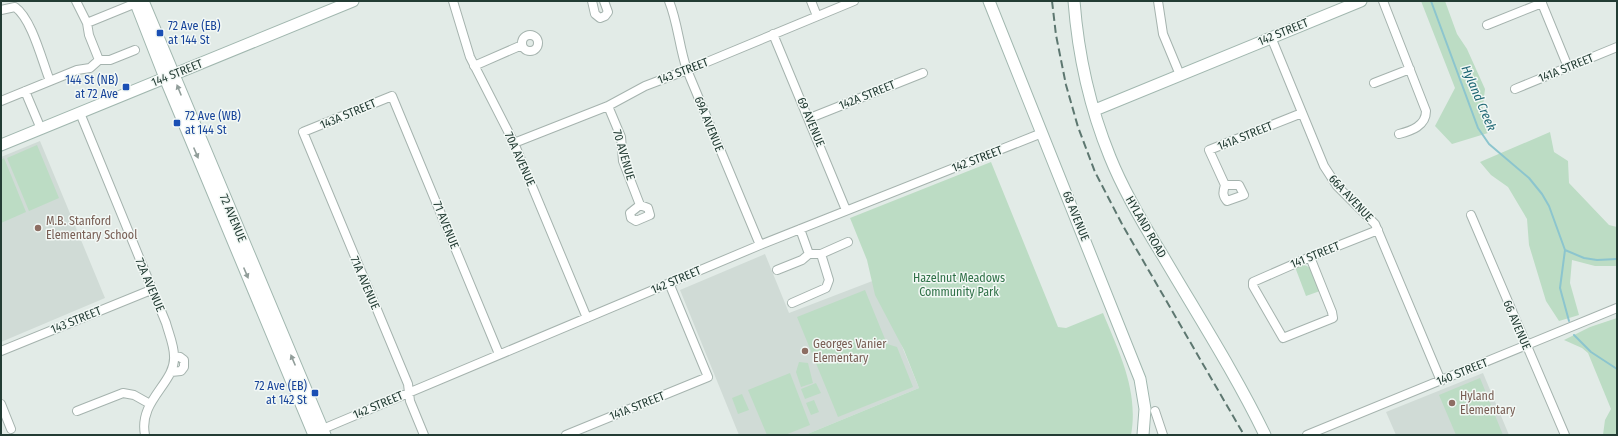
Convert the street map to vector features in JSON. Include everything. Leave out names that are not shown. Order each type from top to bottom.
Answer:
[{"type":"street","points":[[76,1],[87,23],[89,35],[99,60]]},
{"type":"street","name":"144 STREET","points":[[1,145],[353,1]]},
{"type":"street","name":"70A AVENUE","points":[[453,1],[466,49],[514,144],[587,318]]},
{"type":"street","points":[[592,1],[595,14],[600,18],[607,14],[608,2]]},
{"type":"street","name":"69A AVENUE","points":[[669,1],[676,19],[679,46],[687,70],[760,245]]},
{"type":"street","points":[[811,1],[817,16]]},
{"type":"street","name":"143 STREET","points":[[514,144],[608,106],[645,86],[854,1]]},
{"type":"street","name":"68 AVENUE","points":[[989,1],[1140,379],[1145,409],[1143,435]]},
{"type":"street","name":"HYLAND ROAD","points":[[1074,1],[1082,58],[1095,110],[1110,158],[1127,193],[1244,395],[1265,435]]},
{"type":"street","points":[[1158,1],[1162,30],[1180,75]]},
{"type":"street","name":"142 STREET","points":[[1095,110],[1361,1]]},
{"type":"street","points":[[1383,1],[1426,114],[1421,123],[1414,130],[1400,134]]},
{"type":"street","points":[[87,23],[138,2]]},
{"type":"street","name":"72 AVENUE","points":[[138,2],[319,433]]},
{"type":"street","points":[[1487,25],[1542,2],[1568,67]]},
{"type":"street","points":[[1,10],[15,7],[20,11],[31,30],[50,81]]},
{"type":"street","name":"69 AVENUE","points":[[773,34],[810,118],[846,210]]},
{"type":"street","name":"66A AVENUE","points":[[1271,37],[1324,166],[1337,186],[1372,219],[1378,230],[1441,381]]},
{"type":"street","points":[[474,66],[522,45]]},
{"type":"street","name":"141A STREET","points":[[1515,89],[1617,47]]},
{"type":"street","points":[[1,101],[77,70],[90,68],[99,60],[110,60],[135,50]]},
{"type":"street","points":[[1374,83],[1410,69]]},
{"type":"street","name":"142A STREET","points":[[810,118],[924,73]]},
{"type":"street","points":[[25,91],[40,129]]},
{"type":"street","name":"143A STREET","points":[[303,132],[392,96]]},
{"type":"street","name":"71 AVENUE","points":[[392,96],[499,354]]},
{"type":"street","name":"70 AVENUE","points":[[608,106],[621,137],[624,161],[640,205]]},
{"type":"street","name":"72A AVENUE","points":[[80,113],[168,329],[174,356],[171,372],[150,404],[144,421],[145,435]]},
{"type":"street","name":"141A STREET","points":[[1225,185],[1210,150],[1302,113]]},
{"type":"street","name":"71A AVENUE","points":[[303,132],[408,384],[410,401],[424,435]]},
{"type":"street","name":"142 STREET","points":[[319,433],[409,392],[760,245],[1042,133]]},
{"type":"street","name":"66 AVENUE","points":[[1471,215],[1565,435]]},
{"type":"street","points":[[800,229],[810,254]]},
{"type":"street","name":"141 STREET","points":[[1310,257],[1333,318],[1283,338],[1252,286],[1253,282],[1310,257],[1378,230]]},
{"type":"street","points":[[777,270],[802,260],[810,254],[821,254],[848,242]]},
{"type":"street","points":[[792,303],[826,288],[829,280],[821,254]]},
{"type":"street","name":"141A STREET","points":[[566,435],[708,377],[669,283]]},
{"type":"street","name":"143 STREET","points":[[1,351],[151,290]]},
{"type":"street","name":"140 STREET","points":[[1307,435],[1617,308]]},
{"type":"street","points":[[78,411],[123,393],[134,395],[150,404]]},
{"type":"street","points":[[1,404],[11,429]]},
{"type":"street","points":[[1155,411],[1163,435]]},
{"type":"shaded area","name":"M.B. Stanford Elementary School","points":[[40,141],[105,298],[1,342],[1,157]]},
{"type":"shaded area","name":"Georges Vanier Elementary","points":[[765,254],[789,313],[875,280],[919,388],[805,435],[739,435],[680,290]]},
{"type":"shaded area","name":"Hyland Elementary","points":[[1483,373],[1509,435],[1396,435],[1386,412]]},
{"type":"green space","points":[[1421,1],[1445,1],[1457,34],[1467,49],[1485,89],[1482,114],[1488,133],[1452,144],[1435,126],[1455,88]]},
{"type":"green space","points":[[1550,132],[1554,152],[1568,161],[1569,183],[1609,225],[1617,227],[1617,266],[1595,266],[1572,260],[1570,283],[1579,315],[1559,321],[1546,301],[1529,245],[1527,219],[1508,187],[1491,175],[1480,162]]},
{"type":"green space","points":[[37,145],[59,198],[29,211],[7,158]]},
{"type":"green space","points":[[4,158],[26,212],[1,223],[1,160]]},
{"type":"green space","name":"Hazelnut Meadows Community Park","points":[[991,162],[1058,327],[1066,328],[1103,313],[1121,357],[1130,387],[1133,419],[1131,435],[805,435],[919,388],[904,350],[875,295],[867,260],[850,218]]},
{"type":"green space","points":[[1302,264],[1311,268],[1320,291],[1306,296],[1295,267]]},
{"type":"green space","points":[[865,290],[887,344],[897,347],[913,387],[838,417],[797,317]]},
{"type":"green space","points":[[1617,318],[1617,435],[1603,435],[1605,420],[1611,409],[1588,353],[1582,348],[1564,340],[1590,327]]},
{"type":"green space","points":[[799,362],[808,363],[813,383],[801,387],[796,372]]},
{"type":"green space","points":[[790,373],[810,425],[785,435],[767,435],[748,390]]},
{"type":"green space","points":[[1480,378],[1503,435],[1456,435],[1439,395]]},
{"type":"green space","points":[[816,383],[821,393],[805,399],[801,389]]},
{"type":"green space","points":[[742,394],[749,410],[738,414],[732,398]]},
{"type":"green space","points":[[814,400],[819,412],[811,415],[806,403]]},
{"type":"waterway","name":"Hyland Creek","points":[[1431,1],[1478,128],[1489,144],[1529,178],[1542,194],[1549,206],[1565,250],[1560,288],[1569,321]]},
{"type":"waterway","points":[[1565,250],[1584,258],[1597,260],[1617,259]]},
{"type":"waterway","name":"Hyland Creek","points":[[1574,335],[1591,352],[1617,369]]},
{"type":"railway","points":[[1052,1],[1056,35],[1066,85],[1078,127],[1095,172],[1123,226],[1244,435]]},
{"type":"place","name":"72 Ave (EB) at 144 St","points":[[160,33]]},
{"type":"place","name":"144 St (NB) at 72 Ave","points":[[126,87]]},
{"type":"place","name":"72 Ave (WB) at 144 St","points":[[177,123]]},
{"type":"place","name":"M.B. Stanford Elementary School","points":[[38,228]]},
{"type":"place","name":"Georges Vanier Elementary","points":[[805,351]]},
{"type":"place","name":"72 Ave (EB) at 142 St","points":[[315,393]]},
{"type":"place","name":"Hyland Elementary","points":[[1452,403]]}]
